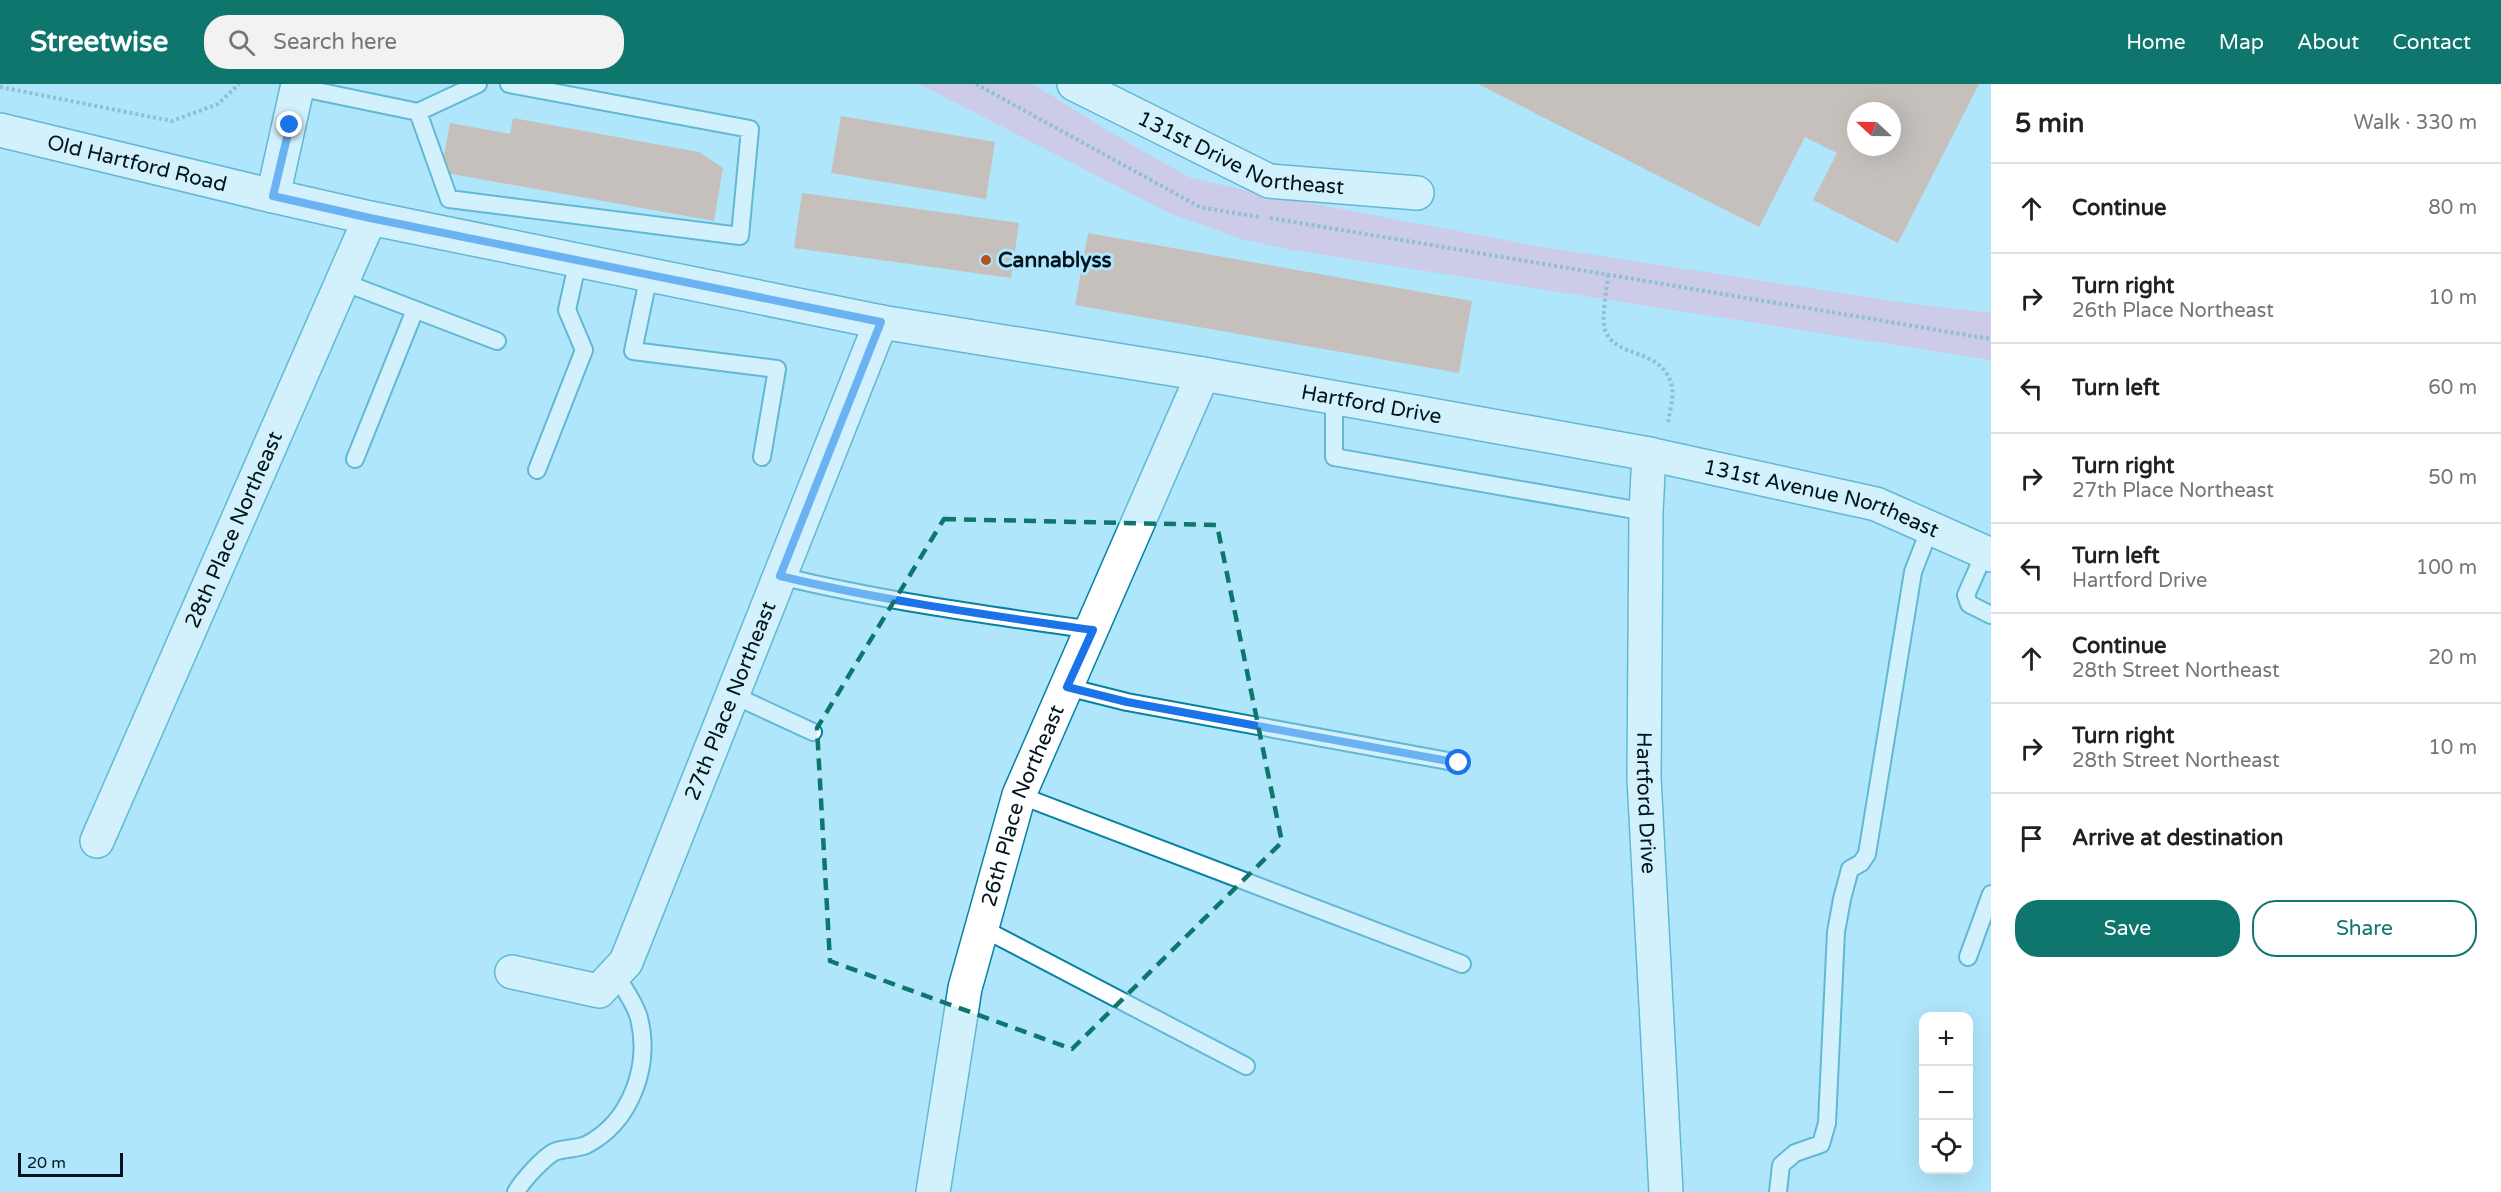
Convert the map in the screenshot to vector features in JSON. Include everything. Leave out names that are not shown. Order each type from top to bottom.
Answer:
[{"type":"street","name":"131st Drive Northeast","points":[[1074,84],[1269,181],[1417,193]]},
{"type":"street","points":[[273,196],[298,85]]},
{"type":"street","name":"Old Hartford Road","points":[[0,130],[370,218]]},
{"type":"street","name":"Hartford Drive","points":[[370,218],[881,322],[1203,374],[1649,454],[1646,512],[1644,778],[1666,1192]]},
{"type":"street","name":"28th Place Northeast","points":[[97,842],[370,218]]},
{"type":"street","name":"27th Place Northeast","points":[[512,972],[599,991],[626,962],[881,322]]},
{"type":"street","name":"26th Place Northeast","points":[[933,1192],[965,988],[1019,795],[1203,374]]},
{"type":"street","name":"131st Avenue Northeast","points":[[1649,454],[1876,504],[1988,554]]},
{"type":"lane","points":[[298,85],[418,112],[478,84]]},
{"type":"lane","points":[[418,112],[449,199],[740,236],[750,129],[509,84]]},
{"type":"lane","points":[[537,470],[584,350],[567,309],[578,260]]},
{"type":"lane","points":[[650,275],[633,351],[777,369],[762,457]]},
{"type":"lane","points":[[343,282],[497,341]]},
{"type":"lane","points":[[355,459],[415,310]]},
{"type":"lane","points":[[1334,397],[1334,457],[1646,512]]},
{"type":"lane","points":[[1778,1192],[1781,1165],[1795,1153],[1821,1144],[1827,1123],[1836,932],[1850,869],[1862,863],[1867,854],[1913,572],[1930,528]]},
{"type":"lane","points":[[1988,554],[1966,595],[1970,604],[1991,615]]},
{"type":"lane","points":[[780,576],[834,589],[940,609],[1093,630]]},
{"type":"lane","points":[[1067,687],[1127,702],[1459,763]]},
{"type":"lane","points":[[733,695],[813,732]]},
{"type":"lane","points":[[1019,795],[1462,964]]},
{"type":"lane","points":[[1968,957],[1991,894]]},
{"type":"lane","points":[[982,928],[1246,1065]]},
{"type":"lane","points":[[516,1192],[523,1180],[554,1152],[585,1145],[607,1130],[626,1109],[644,1062],[639,1017],[615,974]]},
{"type":"path","points":[[0,87],[172,121],[218,104],[239,84]]},
{"type":"path","points":[[976,84],[1200,207],[1991,339]]},
{"type":"highlighted area","points":[[944,519],[1217,525],[1282,842],[1072,1049],[830,961],[817,728]]},
{"type":"shaded area","points":[[919,84],[1033,84],[1120,138],[1189,177],[1251,192],[1542,247],[1906,303],[1991,313],[1991,360],[1292,250],[1241,239],[1167,212]]},
{"type":"building","points":[[1478,84],[1979,84],[1898,243],[1813,200],[1837,153],[1805,137],[1759,227]]},
{"type":"building","points":[[841,116],[995,142],[986,199],[831,173]]},
{"type":"building","points":[[513,118],[699,152],[723,168],[714,221],[441,172],[450,123],[510,134]]},
{"type":"building","points":[[802,193],[1019,223],[1011,278],[794,248]]},
{"type":"building","points":[[1088,233],[1472,301],[1459,373],[1075,305]]},
{"type":"place","name":"Cannablyss","points":[[986,260]]},
{"type":"route","points":[[290,125],[273,196],[370,218],[881,322],[780,576],[834,589],[940,609],[1093,630],[1067,687],[1127,702],[1459,763]]}]
